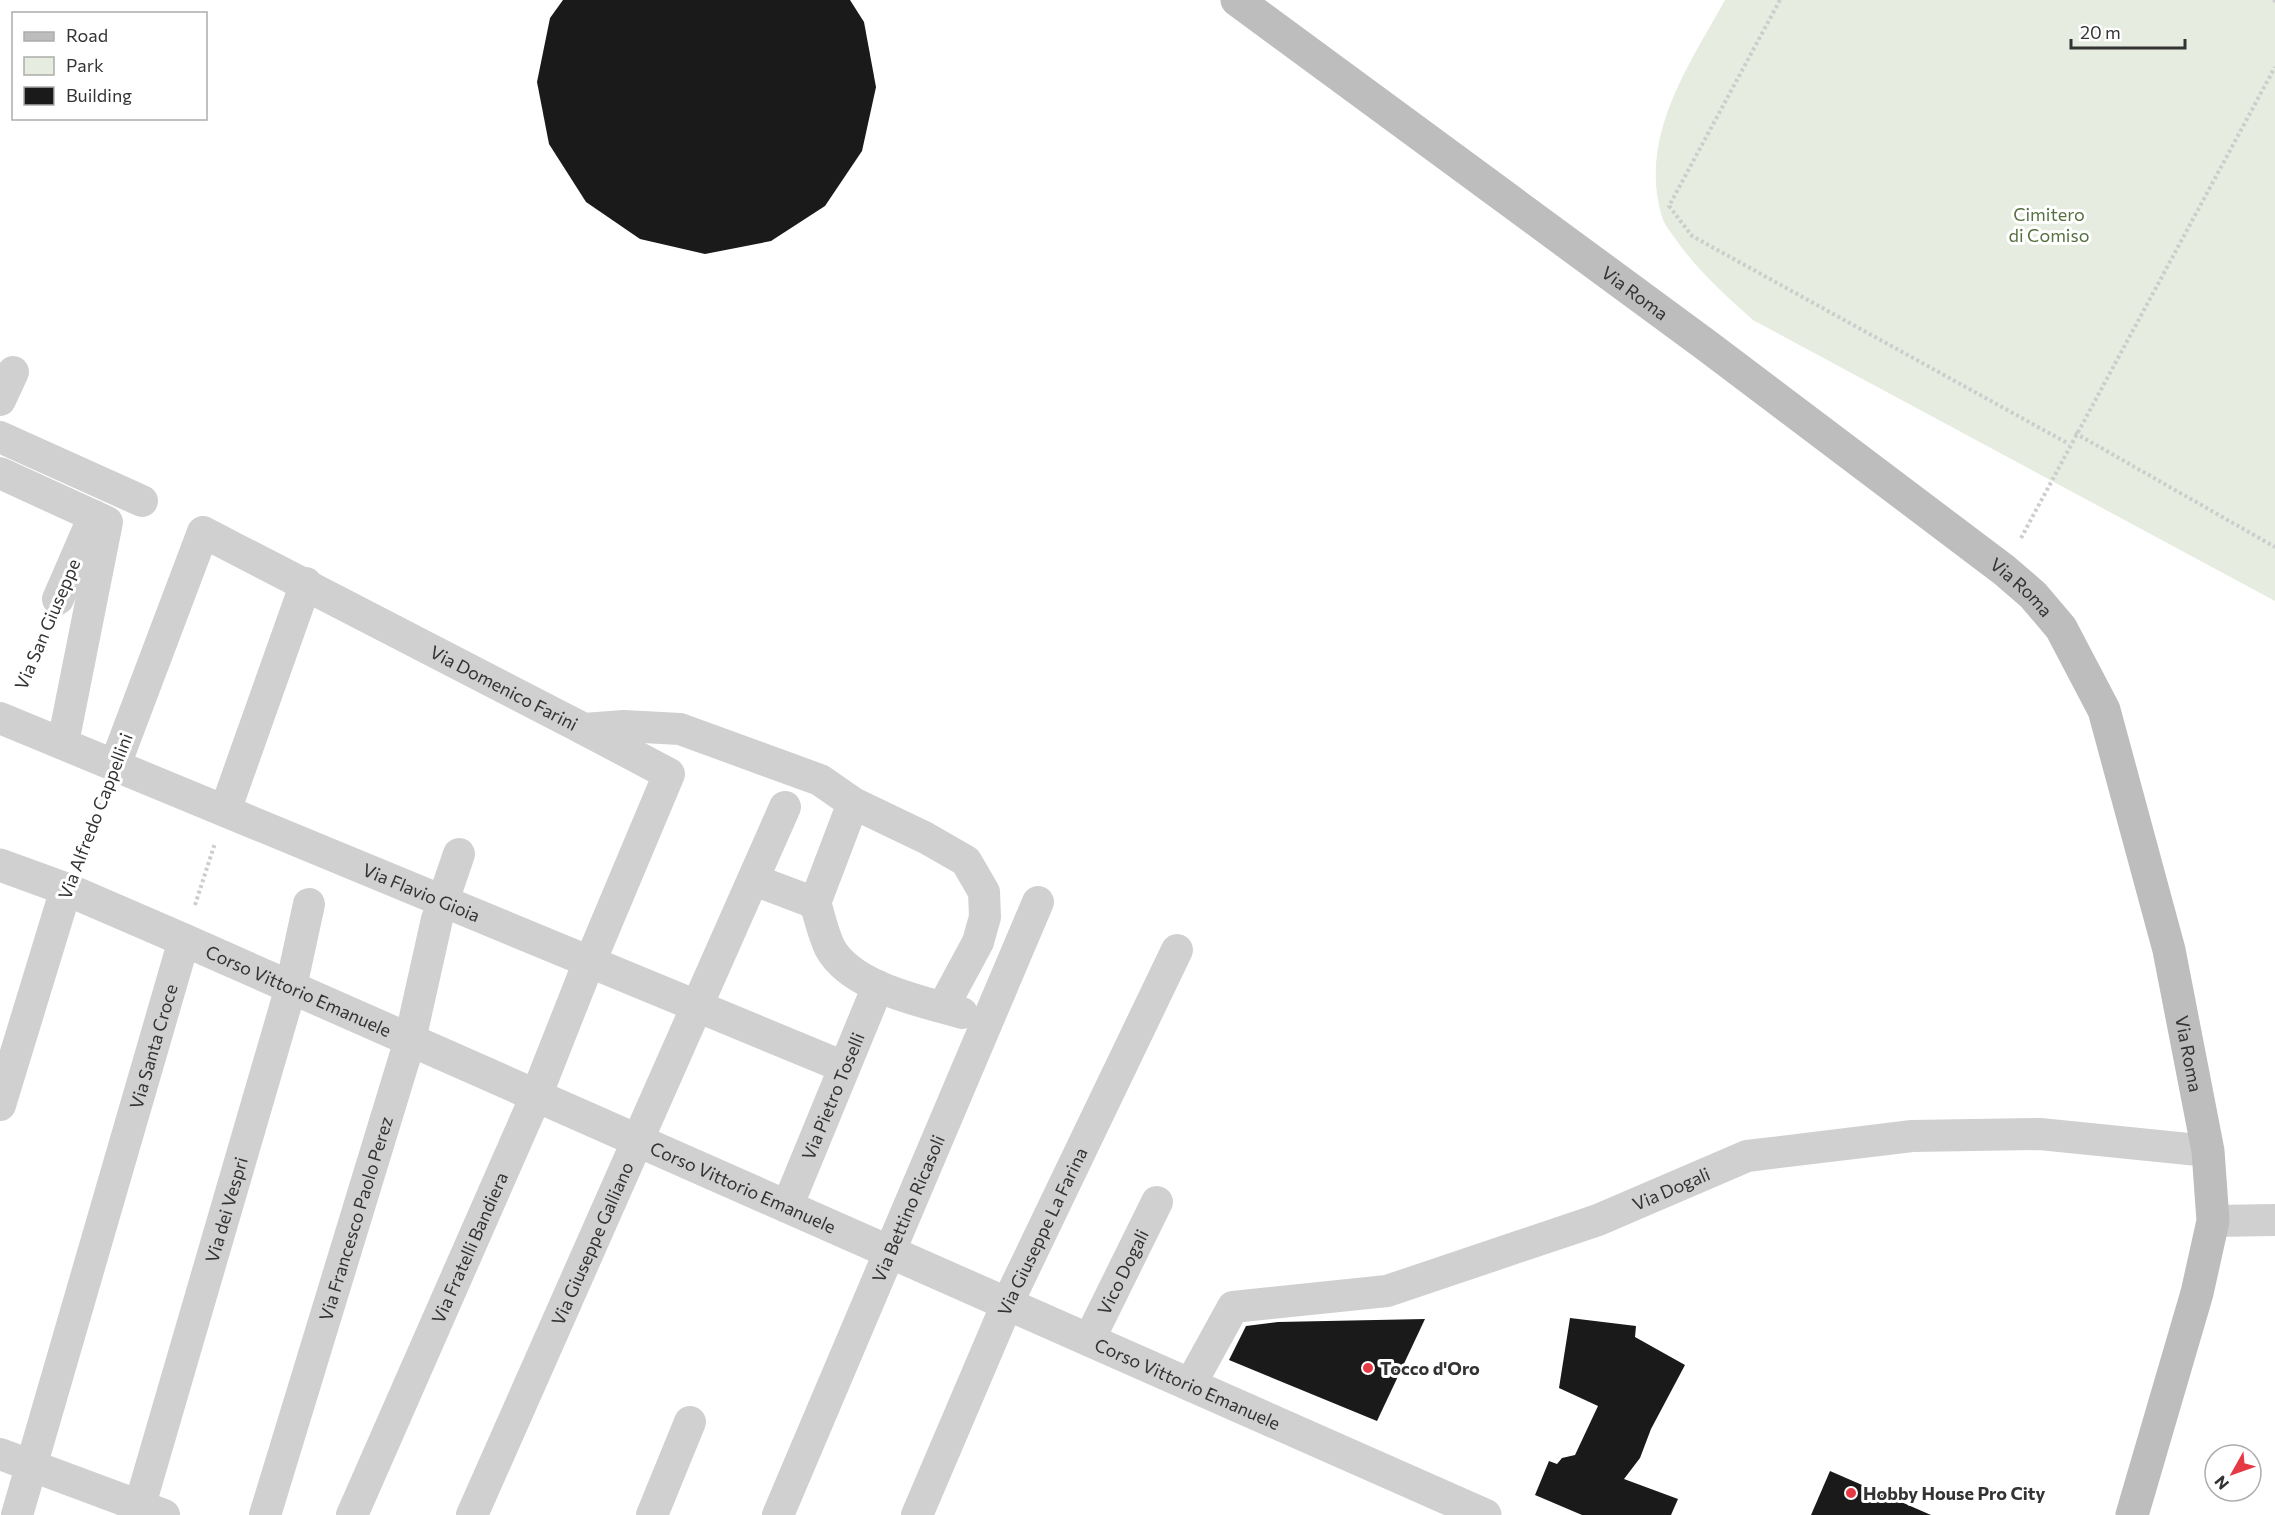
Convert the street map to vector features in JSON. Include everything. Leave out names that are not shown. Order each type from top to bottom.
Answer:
[{"type":"main road","name":"Via Roma","points":[[1237,0],[1696,338],[2004,570],[2033,595],[2061,628],[2104,710],[2169,950],[2208,1151],[2213,1221],[2197,1293],[2132,1515]]},
{"type":"street","points":[[0,400],[13,372]]},
{"type":"street","points":[[0,437],[142,501]]},
{"type":"street","points":[[0,473],[107,522],[63,743]]},
{"type":"street","name":"Via San Giuseppe","points":[[58,599],[94,516]]},
{"type":"street","name":"Via Domenico Farini","points":[[203,532],[306,583],[584,729],[624,726],[680,729],[820,780],[853,803]]},
{"type":"street","name":"Via Alfredo Cappellini","points":[[115,765],[203,532]]},
{"type":"street","points":[[225,811],[306,583]]},
{"type":"street","name":"Via Flavio Gioia","points":[[3,719],[225,811],[440,910],[586,969],[698,1006],[844,1067]]},
{"type":"street","name":"Via Fratelli Bandiera","points":[[352,1515],[536,1096],[586,969],[669,774],[584,729]]},
{"type":"street","points":[[943,1007],[978,942],[985,917],[984,892],[966,861],[926,838],[853,803],[814,903],[831,948],[847,969],[878,986],[986,1021]]},
{"type":"street","name":"Via Giuseppe Galliano","points":[[471,1515],[785,807]]},
{"type":"street","name":"Via Francesco Paolo Perez","points":[[265,1515],[410,1040],[440,910],[459,854]]},
{"type":"street","name":"Corso Vittorio Emanuele","points":[[0,865],[66,889],[184,940],[1485,1515]]},
{"type":"street","points":[[754,880],[814,903]]},
{"type":"street","name":"Via Alfredo Cappellini","points":[[0,1105],[66,889]]},
{"type":"street","name":"Via Bettino Ricasoli","points":[[778,1515],[1038,902]]},
{"type":"street","name":"Via dei Vespri","points":[[147,1512],[291,987],[309,904]]},
{"type":"street","name":"Via Santa Croce","points":[[17,1515],[184,940]]},
{"type":"street","name":"Via Giuseppe La Farina","points":[[917,1515],[1007,1304],[1177,950]]},
{"type":"street","name":"Via Pietro Toselli","points":[[787,1207],[878,986]]},
{"type":"street","name":"Via Dogali","points":[[1190,1384],[1233,1308],[1387,1291],[1598,1220],[1747,1156],[1912,1136],[2040,1134],[2208,1151]]},
{"type":"street","name":"Vico Dogali","points":[[1089,1340],[1157,1202]]},
{"type":"street","points":[[2213,1221],[2275,1220]]},
{"type":"street","points":[[652,1515],[690,1422]]},
{"type":"street","points":[[0,1455],[147,1512]]},
{"type":"path","points":[[1780,0],[1670,206],[1692,236],[2069,444]]},
{"type":"path","points":[[2004,570],[2069,444],[2275,67]]},
{"type":"path","points":[[2075,433],[2275,547]]},
{"type":"path","name":"Via San Giuseppe","points":[[3,719],[58,599]]},
{"type":"path","name":"Via Alfredo Cappellini","points":[[66,889],[115,765]]},
{"type":"path","points":[[184,940],[225,811]]},
{"type":"green space","name":"Cimitero di Comiso","points":[[1725,0],[2275,0],[2275,601],[1753,320],[1701,270],[1663,220],[1656,187],[1657,159],[1662,131],[1682,77]]},
{"type":"building","points":[[563,0],[850,0],[864,22],[876,87],[862,151],[825,206],[771,241],[705,254],[640,239],[586,202],[549,144],[537,82],[550,18]]},
{"type":"building","points":[[1570,1318],[1636,1326],[1635,1337],[1685,1365],[1651,1429],[1640,1458],[1624,1479],[1678,1499],[1671,1515],[1582,1515],[1535,1495],[1549,1461],[1557,1464],[1562,1458],[1575,1455],[1598,1406],[1559,1388]]},
{"type":"building","points":[[1425,1319],[1377,1421],[1229,1360],[1246,1326],[1278,1322]]},
{"type":"building","name":"Hobby House Pro City","points":[[1830,1471],[1931,1515],[1811,1515]]},
{"type":"place","name":"Tocco d'Oro","points":[[1368,1368]]},
{"type":"place","name":"Hobby House Pro City","points":[[1851,1493]]}]
